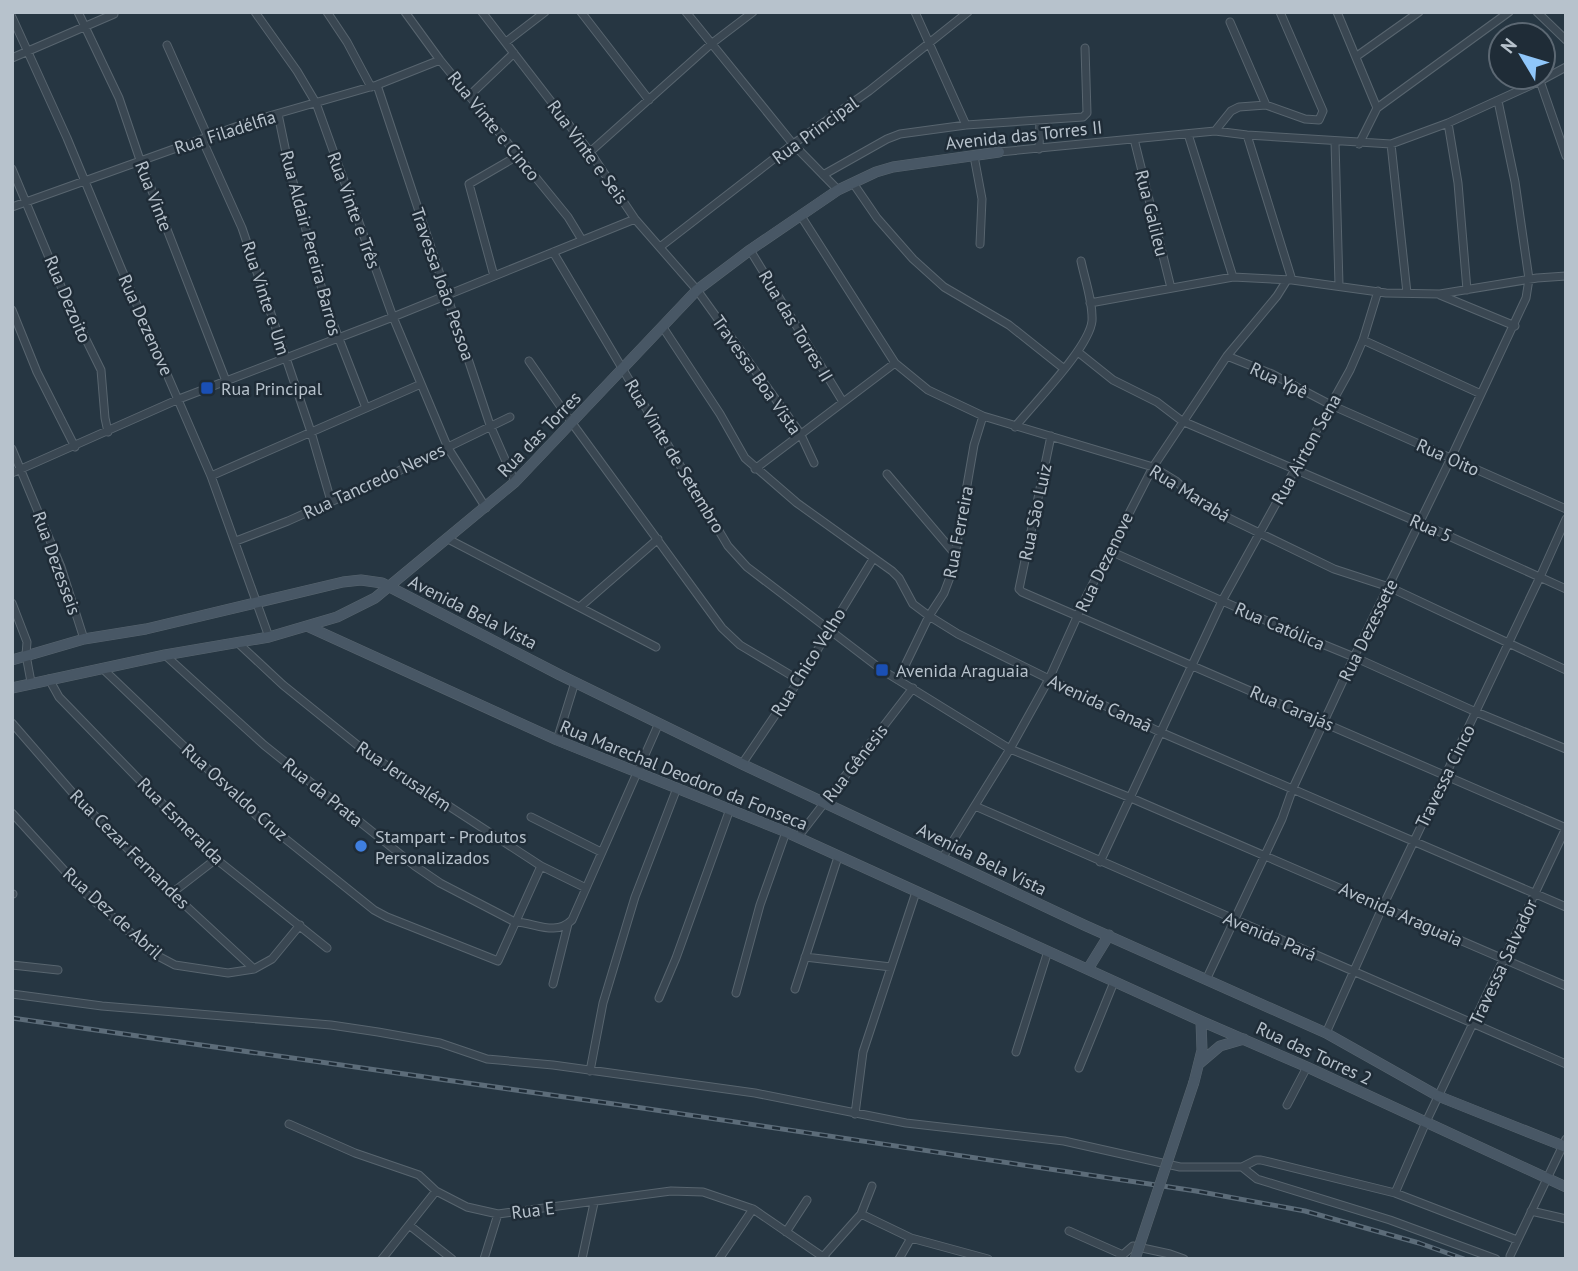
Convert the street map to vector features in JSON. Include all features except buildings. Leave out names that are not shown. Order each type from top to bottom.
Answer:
[{"type":"street","name":"Rua Vinte","points":[[78,12],[119,98],[140,160],[226,381]]},
{"type":"street","name":"Rua Vinte e Três","points":[[255,12],[316,103],[393,317],[447,448],[486,508]]},
{"type":"street","name":"Travessa João Pessoa","points":[[327,12],[374,86],[490,425],[515,482]]},
{"type":"street","name":"Rua Vinte e Cinco","points":[[405,12],[440,60],[568,216],[582,240]]},
{"type":"street","name":"Rua Vinte e Seis","points":[[482,12],[590,152],[635,219],[697,290]]},
{"type":"street","points":[[506,42],[545,12]]},
{"type":"street","points":[[581,12],[649,100]]},
{"type":"street","points":[[686,12],[793,144],[838,190]]},
{"type":"street","points":[[590,152],[711,44],[753,12]]},
{"type":"street","points":[[915,12],[966,125]]},
{"type":"street","name":"Rua Principal","points":[[660,247],[793,144],[861,97],[968,12]]},
{"type":"street","points":[[1215,131],[1234,109],[1266,105],[1305,119],[1319,120],[1323,116],[1316,92],[1280,12]]},
{"type":"street","points":[[1337,12],[1377,108]]},
{"type":"street","points":[[1357,56],[1419,12]]},
{"type":"street","points":[[1359,144],[1377,108],[1509,12]]},
{"type":"street","points":[[1537,12],[1566,40]]},
{"type":"street","points":[[12,58],[114,14]]},
{"type":"street","name":"Rua Dezenove","points":[[12,17],[211,475],[269,637]]},
{"type":"street","points":[[1230,22],[1266,105]]},
{"type":"street","name":"Rua Vinte e Um","points":[[167,45],[242,228],[331,501]]},
{"type":"street","points":[[823,175],[900,134],[966,125],[1083,117],[1087,113],[1085,48]]},
{"type":"street","points":[[469,96],[514,53]]},
{"type":"street","name":"Rua Filadélfia","points":[[12,207],[205,138],[374,86],[440,60]]},
{"type":"street","points":[[1407,293],[1391,144],[1448,123],[1519,91]]},
{"type":"street","points":[[1543,91],[1566,156]]},
{"type":"street","points":[[1498,101],[1515,182],[1529,279]]},
{"type":"street","name":"Rua Aldair Pereira Barros","points":[[278,114],[296,197],[337,338],[366,408]]},
{"type":"street","points":[[1039,149],[1040,120]]},
{"type":"street","points":[[1448,123],[1458,183],[1466,290]]},
{"type":"street","name":"Avenida das Torres II","points":[[697,290],[838,190],[893,167],[999,152],[1215,131],[1359,144],[1391,144]]},
{"type":"street","points":[[1188,134],[1233,277]]},
{"type":"street","points":[[1247,135],[1289,280]]},
{"type":"street","name":"Rua Galileu","points":[[1133,139],[1171,288]]},
{"type":"street","points":[[1335,142],[1339,285]]},
{"type":"street","points":[[494,276],[469,184],[519,155]]},
{"type":"street","points":[[974,156],[982,199],[980,244]]},
{"type":"street","name":"Rua Dezoito","points":[[12,169],[68,303],[101,370],[104,418],[108,432]]},
{"type":"street","points":[[853,183],[877,218],[913,259],[944,287],[1009,324],[1063,368]]},
{"type":"street","name":"Rua Marabá","points":[[801,216],[895,363],[928,390],[983,416],[1153,467],[1176,481],[1203,504],[1334,569],[1390,587],[1566,670]]},
{"type":"street","points":[[12,472],[75,447],[179,399],[285,356],[393,317],[635,219]]},
{"type":"street","name":"Rua das Torres II","points":[[750,250],[843,402]]},
{"type":"street","name":"Rua Vinte de Setembro","points":[[553,252],[728,545],[747,567],[829,630]]},
{"type":"street","points":[[1015,426],[1078,352],[1090,330],[1090,303],[1081,261]]},
{"type":"street","points":[[1090,303],[1233,277],[1440,295],[1529,279],[1566,276]]},
{"type":"street","name":"Rua Dezessete","points":[[1206,979],[1282,819],[1293,788],[1354,657],[1515,326],[1526,298],[1529,279]]},
{"type":"street","name":"Rua Dezenove","points":[[943,857],[1010,750],[1049,679],[1078,615],[1153,467],[1227,356],[1289,280]]},
{"type":"street","name":"Rua das Torres","points":[[12,688],[165,655],[269,637],[309,627],[354,609],[391,587],[515,482],[697,290]]},
{"type":"street","name":"Travessa Boa Vista","points":[[697,290],[800,433],[814,463]]},
{"type":"street","name":"Rua Airton Sena","points":[[1100,862],[1222,601],[1331,405],[1363,340],[1378,291]]},
{"type":"street","points":[[1440,295],[1515,326]]},
{"type":"street","points":[[12,310],[37,372],[75,447]]},
{"type":"street","name":"Avenida Canaã","points":[[662,326],[720,414],[744,458],[899,578],[913,604],[929,616],[958,634],[1160,732],[1566,907]]},
{"type":"street","points":[[1363,340],[1481,394]]},
{"type":"street","name":"Rua 5","points":[[1078,352],[1114,380],[1157,402],[1182,421],[1566,589]]},
{"type":"street","name":"Rua Ypê","points":[[1227,356],[1272,374],[1331,405]]},
{"type":"street","points":[[528,361],[726,633],[740,645],[799,680]]},
{"type":"street","points":[[755,469],[895,363]]},
{"type":"street","points":[[211,475],[421,384]]},
{"type":"street","name":"Rua Oito","points":[[1331,405],[1566,509]]},
{"type":"street","name":"Rua Tancredo Neves","points":[[236,541],[288,521],[510,416]]},
{"type":"street","name":"Rua Ferreira","points":[[898,680],[929,616],[944,593],[952,572],[974,445],[983,416]]},
{"type":"street","name":"Rua São Luiz","points":[[1019,589],[1051,436]]},
{"type":"street","name":"Rua Dezesseis","points":[[12,449],[61,567],[84,639]]},
{"type":"street","points":[[887,474],[955,554]]},
{"type":"street","name":"Travessa Cinco","points":[[1326,1034],[1383,906],[1566,519]]},
{"type":"street","points":[[448,539],[656,647]]},
{"type":"street","points":[[580,606],[659,539]]},
{"type":"street","name":"Rua Católica","points":[[1110,551],[1566,749]]},
{"type":"street","name":"Rua Chico Velho","points":[[742,764],[799,680],[873,559]]},
{"type":"street","name":"Avenida Bela Vista","points":[[12,660],[84,639],[146,629],[344,582],[374,581],[391,587],[742,764],[1326,1034],[1438,1096],[1565,1144]]},
{"type":"street","name":"Rua Carajás","points":[[1019,589],[1033,598],[1078,615],[1566,828]]},
{"type":"street","points":[[12,603],[27,642],[26,655],[31,682]]},
{"type":"street","name":"Rua Marechal Deodoro da Fonseca","points":[[309,627],[557,740],[798,837],[1048,951]]},
{"type":"street","name":"Avenida Araguaia","points":[[829,630],[898,680],[1010,750],[1131,798],[1566,986]]},
{"type":"street","name":"Rua Jerusalém","points":[[238,643],[283,685],[366,752],[541,866],[586,888]]},
{"type":"street","name":"Rua da Prata","points":[[165,655],[264,746],[440,883],[514,922],[546,928],[570,922]]},
{"type":"street","name":"Rua Osvaldo Cruz","points":[[102,668],[257,816],[374,910],[496,961],[500,959],[514,922]]},
{"type":"street","name":"Rua Esmeralda","points":[[49,679],[59,697],[216,859],[327,948]]},
{"type":"street","points":[[557,740],[575,682]]},
{"type":"street","name":"Rua Gênesis","points":[[798,837],[913,688]]},
{"type":"street","name":"Rua Cezar Fernandes","points":[[12,723],[78,799],[172,893],[254,969]]},
{"type":"street","points":[[553,984],[570,922],[659,723]]},
{"type":"street","points":[[590,1071],[603,1003],[635,897],[677,788]]},
{"type":"street","name":"Avenida Pará","points":[[975,806],[1233,921],[1566,1064]]},
{"type":"street","points":[[659,998],[730,808]]},
{"type":"street","name":"Rua Dez de Abril","points":[[12,813],[84,892],[156,955],[175,965],[191,969],[228,973],[254,969]]},
{"type":"street","points":[[531,817],[601,852]]},
{"type":"street","name":"Travessa Salvador","points":[[1395,1193],[1438,1096],[1566,828]]},
{"type":"street","points":[[736,993],[760,905],[786,832]]},
{"type":"street","points":[[795,989],[838,857]]},
{"type":"street","points":[[172,893],[216,859]]},
{"type":"street","points":[[514,922],[541,866]]},
{"type":"street","points":[[855,1114],[863,1052],[916,892]]},
{"type":"street","points":[[254,969],[272,959],[300,925]]},
{"type":"street","points":[[1088,969],[1109,935]]},
{"type":"street","points":[[1016,1052],[1048,951]]},
{"type":"street","name":"Rua das Torres 2","points":[[1048,951],[1566,1187]]},
{"type":"street","points":[[805,957],[891,967]]},
{"type":"street","points":[[12,965],[58,970]]},
{"type":"street","points":[[1079,1068],[1114,982]]},
{"type":"street","points":[[12,994],[102,1006],[331,1025],[440,1044],[487,1059],[743,1091],[906,1123],[1064,1141],[1180,1167],[1242,1167],[1261,1160],[1395,1193],[1517,1240]]},
{"type":"street","points":[[1135,1259],[1194,1082],[1199,1063],[1201,1021]]},
{"type":"street","points":[[1199,1063],[1220,1046],[1245,1039]]},
{"type":"street","points":[[1287,1105],[1307,1067]]},
{"type":"street","name":"Rua E","points":[[289,1124],[355,1153],[419,1175],[436,1191],[467,1207],[498,1214],[640,1195],[688,1191],[716,1195],[753,1209],[823,1258]]},
{"type":"street","points":[[1510,1256],[1546,1177],[1565,1144]]},
{"type":"street","points":[[1242,1167],[1257,1179],[1402,1224],[1496,1259]]},
{"type":"street","points":[[823,1258],[861,1214],[872,1186]]},
{"type":"street","points":[[382,1259],[436,1191]]},
{"type":"street","points":[[786,1232],[807,1200]]},
{"type":"street","points":[[582,1259],[594,1203]]},
{"type":"street","points":[[719,1259],[753,1209]]},
{"type":"street","points":[[1531,1211],[1566,1219]]},
{"type":"street","points":[[484,1259],[498,1214]]},
{"type":"street","points":[[861,1214],[911,1238],[988,1259]]},
{"type":"street","points":[[409,1225],[452,1259]]},
{"type":"street","points":[[1069,1231],[1119,1257],[1133,1246],[1184,1259]]},
{"type":"street","points":[[898,1259],[911,1238]]},
{"type":"railway","points":[[12,1018],[1196,1191],[1305,1211],[1419,1243],[1464,1259]]},
{"type":"place","name":"Rua Principal","points":[[207,388]]},
{"type":"place","name":"Avenida Araguaia","points":[[882,670]]},
{"type":"place","name":"Stampart - Produtos Personalizados","points":[[361,846]]}]
